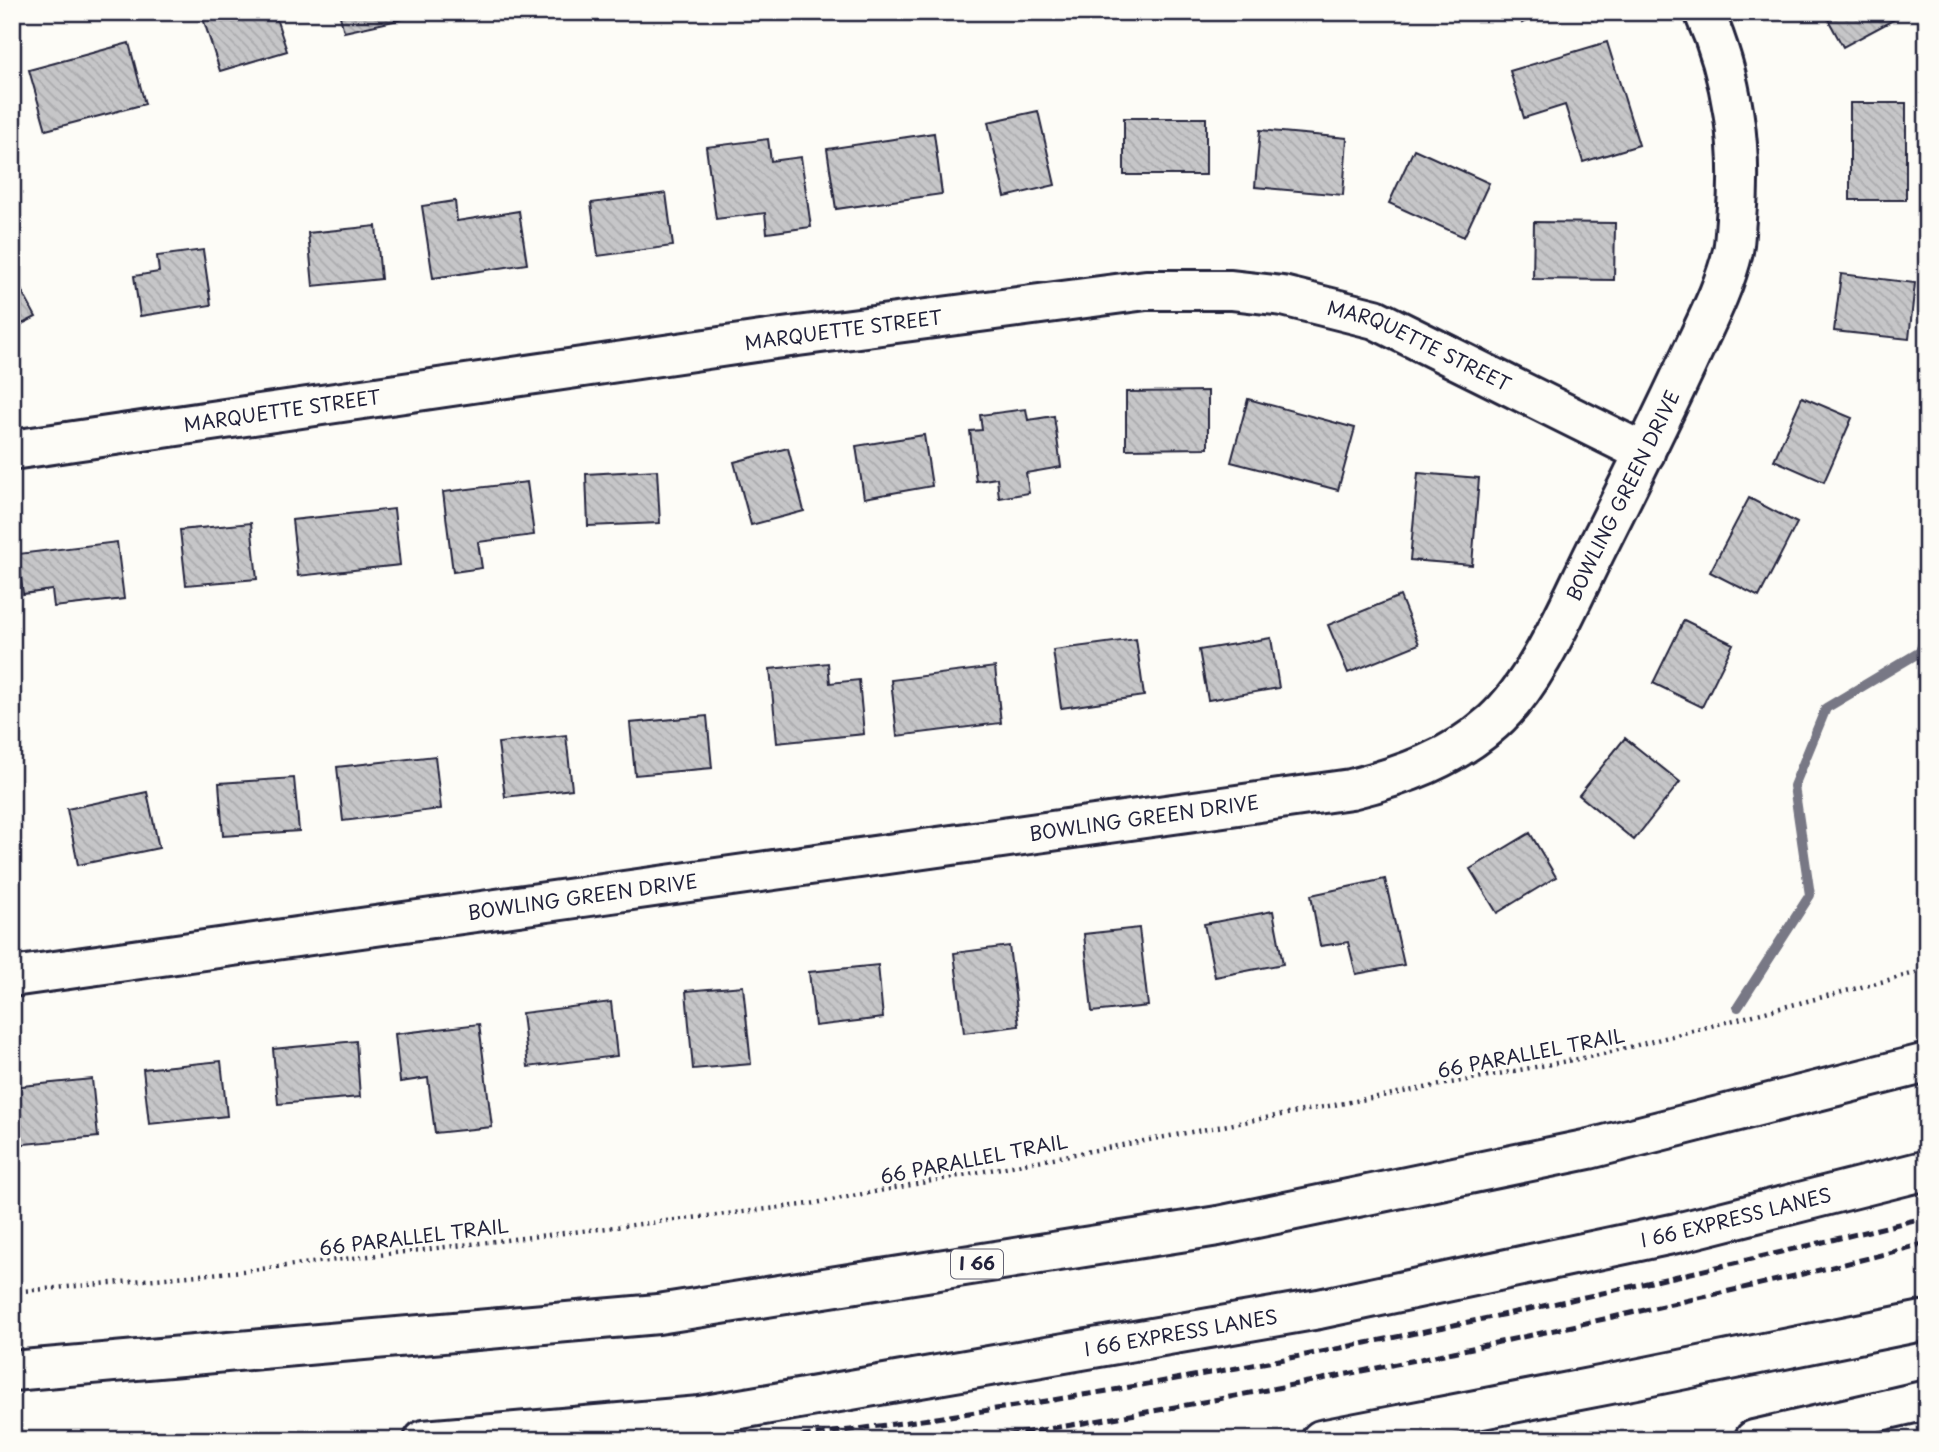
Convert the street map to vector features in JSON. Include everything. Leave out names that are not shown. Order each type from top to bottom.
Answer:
[{"type":"main road","name":"BOWLING GREEN DRIVE","points":[[12,977],[1351,789],[1395,778],[1461,748],[1494,720],[1518,694],[1545,649],[1645,453],[1718,297],[1733,250],[1739,188],[1735,117],[1724,68],[1704,12]]},
{"type":"main road","name":"MARQUETTE STREET","points":[[12,450],[748,343],[1132,292],[1231,290],[1283,296],[1375,319],[1645,453]]},
{"type":"main road","name":"I 66","points":[[12,1371],[658,1314],[1217,1226],[1589,1149],[1927,1063]]},
{"type":"main road","name":"I 66 EXPRESS LANES","points":[[424,1440],[700,1416],[1319,1309],[1677,1233],[1927,1170]]},
{"type":"main road","points":[[1321,1440],[1631,1381],[1927,1320]]},
{"type":"main road","points":[[1754,1440],[1927,1400]]},
{"type":"path","name":"66 PARALLEL TRAIL","points":[[12,1292],[243,1271],[810,1204],[1599,1055],[1927,970]]},
{"type":"building","points":[[210,12],[274,12],[287,51],[220,71],[202,15]]},
{"type":"building","points":[[339,12],[411,12],[412,17],[344,32]]},
{"type":"building","points":[[1517,12],[1543,12],[1522,23]]},
{"type":"building","points":[[1824,12],[1908,12],[1843,47]]},
{"type":"building","points":[[1607,42],[1639,145],[1583,162],[1565,105],[1524,118],[1510,71]]},
{"type":"building","points":[[129,43],[145,104],[46,130],[29,70]]},
{"type":"building","points":[[1850,103],[1906,103],[1906,200],[1850,200]]},
{"type":"building","points":[[1038,111],[1055,185],[1005,197],[988,122]]},
{"type":"building","points":[[1124,118],[1206,118],[1206,175],[1124,175]]},
{"type":"building","points":[[1260,130],[1347,138],[1343,195],[1255,187]]},
{"type":"building","points":[[934,133],[942,194],[836,209],[827,149]]},
{"type":"building","points":[[768,139],[771,161],[801,157],[811,227],[767,233],[765,213],[716,219],[706,147]]},
{"type":"building","points":[[1414,149],[1489,183],[1464,237],[1389,203]]},
{"type":"building","points":[[666,193],[673,246],[598,256],[591,203]]},
{"type":"building","points":[[455,201],[457,221],[519,211],[527,264],[433,278],[422,206]]},
{"type":"building","points":[[1534,222],[1615,223],[1614,280],[1533,279]]},
{"type":"building","points":[[376,226],[381,279],[313,286],[308,233]]},
{"type":"building","points":[[203,250],[211,305],[140,316],[134,276],[159,272],[157,256]]},
{"type":"building","points":[[12,273],[36,317],[12,329]]},
{"type":"building","points":[[1841,274],[1915,283],[1909,339],[1834,331]]},
{"type":"building","points":[[1208,391],[1208,448],[1126,449],[1126,392]]},
{"type":"building","points":[[1802,397],[1852,418],[1824,482],[1774,460]]},
{"type":"building","points":[[1248,399],[1355,428],[1338,490],[1231,462]]},
{"type":"building","points":[[1026,409],[1028,420],[1054,416],[1061,467],[1026,473],[1029,493],[999,498],[997,478],[976,481],[970,431],[982,430],[980,415]]},
{"type":"building","points":[[924,435],[932,486],[864,498],[856,446]]},
{"type":"building","points":[[788,448],[804,511],[751,525],[734,462]]},
{"type":"building","points":[[657,470],[660,523],[588,526],[586,474]]},
{"type":"building","points":[[1418,473],[1479,478],[1472,565],[1410,560]]},
{"type":"building","points":[[527,482],[534,535],[478,542],[482,568],[453,572],[443,492]]},
{"type":"building","points":[[1749,498],[1797,523],[1759,597],[1710,572]]},
{"type":"building","points":[[394,509],[400,565],[298,576],[292,520]]},
{"type":"building","points":[[251,523],[257,579],[186,585],[180,530]]},
{"type":"building","points":[[117,542],[124,599],[54,607],[52,590],[23,594],[18,554]]},
{"type":"building","points":[[1400,596],[1419,644],[1348,673],[1328,625]]},
{"type":"building","points":[[1684,620],[1733,644],[1702,707],[1653,683]]},
{"type":"building","points":[[1271,638],[1279,688],[1208,700],[1199,650]]},
{"type":"building","points":[[1136,639],[1144,696],[1061,708],[1053,650]]},
{"type":"building","points":[[828,663],[830,683],[859,680],[864,734],[777,743],[770,669]]},
{"type":"building","points":[[995,667],[1001,723],[897,736],[891,680]]},
{"type":"building","points":[[707,716],[712,768],[635,775],[630,723]]},
{"type":"building","points":[[566,735],[572,789],[505,797],[498,743]]},
{"type":"building","points":[[1625,738],[1680,782],[1634,840],[1579,795]]},
{"type":"building","points":[[435,756],[441,809],[343,821],[337,767]]},
{"type":"building","points":[[294,778],[299,831],[223,836],[219,783]]},
{"type":"building","points":[[147,792],[159,848],[78,865],[67,809]]},
{"type":"building","points":[[1530,833],[1556,877],[1497,913],[1470,869]]},
{"type":"building","points":[[1385,879],[1404,965],[1356,974],[1348,942],[1320,946],[1311,895]]},
{"type":"building","points":[[1273,911],[1283,964],[1215,977],[1204,924]]},
{"type":"building","points":[[1139,928],[1148,1006],[1092,1012],[1084,934]]},
{"type":"building","points":[[1009,946],[1019,1026],[964,1033],[954,953]]},
{"type":"building","points":[[878,965],[883,1018],[815,1026],[809,972]]},
{"type":"building","points":[[743,986],[751,1064],[693,1069],[686,991]]},
{"type":"building","points":[[611,1002],[617,1056],[528,1067],[522,1013]]},
{"type":"building","points":[[479,1024],[492,1127],[435,1133],[428,1078],[400,1082],[395,1034]]},
{"type":"building","points":[[356,1041],[360,1097],[278,1104],[273,1049]]},
{"type":"building","points":[[221,1061],[227,1116],[149,1124],[143,1069]]},
{"type":"building","points":[[92,1079],[98,1137],[14,1145],[12,1087]]},
{"type":"waterway","points":[[1738,1007],[1810,895],[1794,786],[1826,708],[1920,652],[1927,632]]},
{"type":"railway","points":[[771,1440],[1063,1398],[1352,1346],[1640,1284],[1927,1217]]},
{"type":"railway","points":[[977,1440],[1193,1404],[1407,1362],[1739,1289],[1927,1243]]}]
